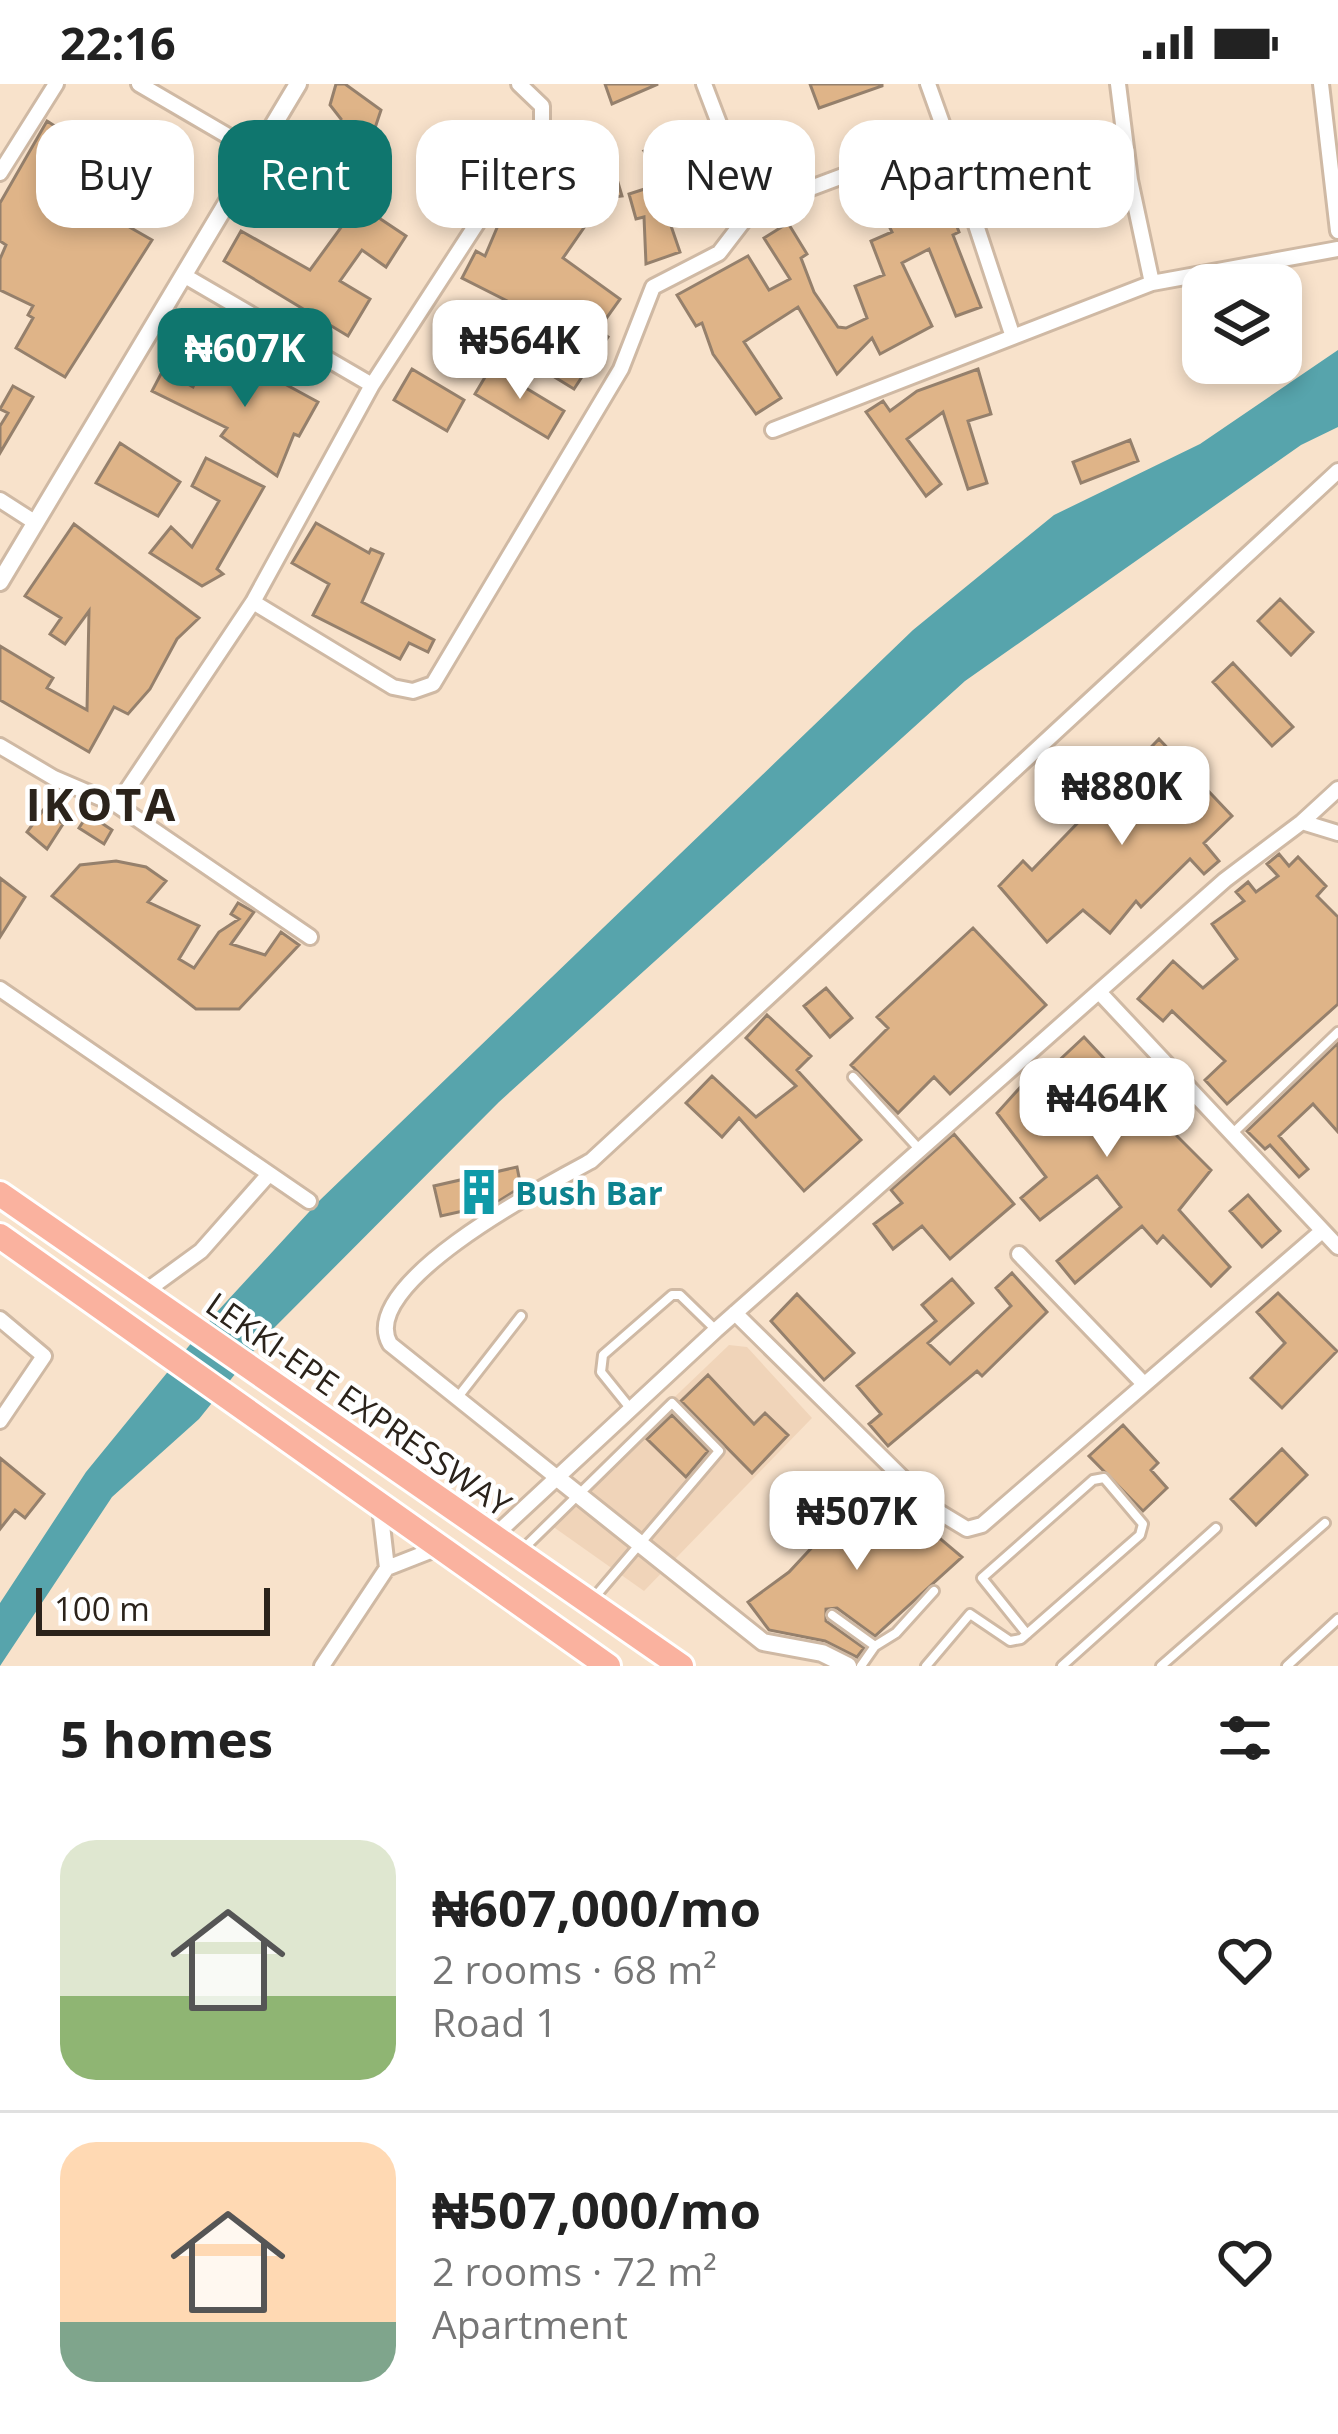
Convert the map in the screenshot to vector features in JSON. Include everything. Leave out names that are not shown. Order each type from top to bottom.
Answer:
[{"type":"highway","name":"LEKKI-EPE EXPRESSWAY","points":[[0,1194],[681,1666]]},
{"type":"highway","name":"LEKKI-EPE EXPRESSWAY","points":[[0,1236],[158,1343],[380,1508],[608,1666]]},
{"type":"street","points":[[0,173],[56,84]]},
{"type":"street","points":[[139,84],[218,130]]},
{"type":"street","points":[[277,120],[298,84]]},
{"type":"street","points":[[116,805],[253,602],[372,385],[542,123],[542,106],[519,84]]},
{"type":"street","points":[[704,84],[718,120]]},
{"type":"street","points":[[928,84],[941,120]]},
{"type":"street","points":[[1118,84],[1130,180],[1152,283]]},
{"type":"street","points":[[1321,84],[1338,231]]},
{"type":"street","points":[[0,582],[218,220]]},
{"type":"street","points":[[253,602],[393,687],[413,691],[433,683],[621,369],[653,287],[718,253],[738,228]]},
{"type":"street","points":[[977,228],[1012,334]]},
{"type":"street","points":[[773,430],[1152,283],[1338,249]]},
{"type":"street","points":[[185,276],[372,385]]},
{"type":"street","points":[[848,1666],[822,1654],[763,1642],[384,1335],[406,1286],[492,1214],[591,1161],[1338,471]]},
{"type":"street","points":[[0,500],[36,523]]},
{"type":"street","points":[[0,746],[54,778],[116,805],[310,937]]},
{"type":"street","points":[[493,1537],[735,1313],[1225,880],[1338,790]]},
{"type":"street","points":[[1302,822],[1338,833]]},
{"type":"street","points":[[0,989],[309,1201]]},
{"type":"street","points":[[1101,994],[1338,1247]]},
{"type":"street","points":[[142,1294],[201,1251],[269,1174]]},
{"type":"street","points":[[735,1313],[934,1509],[967,1529],[982,1525],[1322,1231]]},
{"type":"street","points":[[1019,1254],[1143,1383]]},
{"type":"street","points":[[0,1319],[44,1356],[0,1421]]},
{"type":"street","points":[[380,1508],[387,1568]]},
{"type":"street","points":[[322,1666],[387,1568],[438,1548]]},
{"type":"lane","points":[[1232,1135],[1338,1032]]},
{"type":"lane","points":[[853,1077],[921,1151]]},
{"type":"lane","points":[[630,1408],[601,1372],[602,1355],[672,1295],[680,1295],[716,1330]]},
{"type":"lane","points":[[458,1398],[521,1316]]},
{"type":"lane","points":[[518,1554],[672,1403],[719,1451],[589,1604]]},
{"type":"lane","points":[[926,1666],[970,1614],[1010,1641],[1027,1634],[1144,1530],[1104,1478],[1094,1480],[982,1578],[1027,1634]]},
{"type":"lane","points":[[1161,1666],[1324,1523]]},
{"type":"lane","points":[[1062,1666],[1216,1528]]},
{"type":"lane","points":[[861,1666],[875,1646],[896,1634],[934,1591]]},
{"type":"lane","points":[[832,1615],[875,1646]]},
{"type":"lane","points":[[1287,1666],[1338,1619]]},
{"type":"shaded area","points":[[729,1345],[747,1347],[812,1418],[644,1591],[545,1521]]},
{"type":"water","points":[[1338,350],[1338,427],[1301,445],[965,681],[499,1102],[264,1338],[199,1419],[112,1497],[0,1666],[0,1603],[86,1472],[215,1314],[320,1200],[913,630],[1054,515],[1200,444],[1288,384],[1302,384],[1302,375]]},
{"type":"building","points":[[336,84],[345,84],[381,110],[378,120],[341,120],[330,105]]},
{"type":"building","points":[[605,84],[658,84],[612,104]]},
{"type":"building","points":[[810,84],[882,84],[882,86],[819,108]]},
{"type":"building","points":[[36,140],[36,228],[131,228],[152,240],[65,377],[16,348],[33,318],[28,315],[33,306],[0,290],[0,259],[6,245],[0,241],[0,203]]},
{"type":"building","points":[[643,190],[643,217],[636,219],[629,194]]},
{"type":"building","points":[[392,227],[406,236],[386,267],[362,250],[340,281],[370,299],[348,336],[224,261],[241,231],[310,270],[341,228]]},
{"type":"building","points":[[497,228],[584,228],[563,258],[620,299],[598,330],[608,337],[574,389],[507,348],[529,312],[462,278],[476,251],[485,256]]},
{"type":"building","points":[[644,228],[672,228],[680,252],[646,264]]},
{"type":"building","points":[[780,228],[791,228],[807,254],[801,258],[814,292],[838,327],[846,328],[867,318],[855,286],[884,275],[871,241],[892,232],[890,228],[958,228],[953,235],[981,307],[956,316],[929,249],[902,263],[932,326],[880,354],[872,338],[837,374],[798,307],[744,342],[781,398],[756,414],[713,354],[702,323],[696,326],[677,295],[748,256],[769,290],[790,279],[764,238]]},
{"type":"building","points":[[204,363],[242,381],[250,365],[318,402],[299,436],[294,434],[277,476],[221,436],[227,428],[152,391],[163,370],[193,387]]},
{"type":"building","points":[[491,367],[564,411],[548,438],[475,394]]},
{"type":"building","points":[[412,369],[464,400],[447,431],[394,400]]},
{"type":"building","points":[[978,369],[991,414],[968,421],[987,483],[968,489],[943,412],[907,439],[941,484],[926,496],[866,412],[883,401],[890,411],[917,391]]},
{"type":"building","points":[[13,386],[33,397],[0,453],[0,426],[8,413],[0,409]]},
{"type":"building","points":[[1130,440],[1138,461],[1081,483],[1073,462]]},
{"type":"building","points":[[120,443],[180,482],[158,516],[96,483]]},
{"type":"building","points":[[206,458],[264,487],[217,569],[223,574],[202,586],[150,553],[171,527],[192,547],[219,501],[192,486]]},
{"type":"building","points":[[316,523],[369,553],[371,549],[383,554],[362,602],[434,640],[428,652],[409,643],[400,659],[313,615],[329,584],[292,563]]},
{"type":"building","points":[[74,524],[199,618],[177,639],[150,689],[128,714],[114,707],[89,752],[0,700],[0,646],[53,678],[47,688],[87,710],[89,611],[65,644],[50,634],[61,618],[25,596]]},
{"type":"building","points":[[1280,599],[1313,632],[1291,655],[1258,621]]},
{"type":"building","points":[[1233,663],[1293,727],[1272,746],[1213,682]]},
{"type":"building","points":[[1159,739],[1232,816],[1204,843],[1219,861],[1204,874],[1190,859],[1141,907],[1136,901],[1110,933],[1083,910],[1047,942],[999,886],[1023,861],[1032,870]]},
{"type":"building","points":[[44,809],[63,824],[47,849],[27,832]]},
{"type":"building","points":[[88,814],[112,830],[104,844],[79,828]]},
{"type":"building","points":[[1279,854],[1289,866],[1298,857],[1326,886],[1317,896],[1338,917],[1338,1004],[1227,1104],[1205,1080],[1225,1061],[1172,1011],[1163,1021],[1138,999],[1173,961],[1203,988],[1237,959],[1212,924],[1244,901],[1236,892],[1248,882],[1256,892],[1278,876],[1267,864]]},
{"type":"building","points":[[116,861],[146,867],[166,881],[148,902],[199,926],[179,959],[194,968],[219,932],[239,919],[231,914],[238,903],[254,912],[231,944],[265,955],[281,932],[299,945],[239,1009],[196,1009],[52,896],[80,865]]},
{"type":"building","points":[[0,878],[25,897],[0,937]]},
{"type":"building","points":[[973,928],[1046,1005],[950,1094],[934,1077],[898,1113],[851,1065],[888,1028],[877,1017]]},
{"type":"building","points":[[826,988],[852,1018],[830,1037],[804,1006]]},
{"type":"building","points":[[767,1015],[811,1056],[797,1070],[861,1140],[804,1191],[739,1118],[722,1137],[686,1103],[712,1076],[756,1117],[796,1086],[746,1038]]},
{"type":"building","points":[[1084,1037],[1126,1082],[1117,1091],[1158,1131],[1165,1124],[1211,1170],[1179,1210],[1230,1267],[1211,1286],[1163,1236],[1157,1243],[1142,1226],[1075,1283],[1057,1261],[1121,1207],[1097,1176],[1040,1220],[1021,1198],[1046,1177],[997,1113],[1026,1081],[1049,1063],[1052,1067]]},
{"type":"building","points":[[1338,1043],[1338,1132],[1313,1104],[1279,1136],[1308,1169],[1299,1177],[1270,1145],[1265,1149],[1247,1131]]},
{"type":"building","points":[[954,1134],[1014,1204],[950,1259],[922,1226],[893,1249],[874,1224],[902,1203],[891,1190]]},
{"type":"building","name":"Bush Bar","points":[[517,1167],[521,1187],[494,1204],[441,1216],[434,1186]]},
{"type":"building","points":[[1248,1195],[1280,1231],[1262,1247],[1230,1211]]},
{"type":"building","points":[[1012,1273],[1047,1312],[982,1376],[977,1371],[888,1446],[869,1424],[881,1414],[857,1386],[936,1321],[922,1305],[952,1279],[973,1303],[928,1343],[950,1364],[1011,1306],[996,1288]]},
{"type":"building","points":[[1278,1293],[1337,1351],[1282,1408],[1251,1378],[1285,1343],[1257,1312]]},
{"type":"building","points":[[797,1294],[854,1353],[824,1380],[771,1321]]},
{"type":"building","points":[[708,1375],[754,1424],[765,1413],[788,1435],[752,1473],[681,1401]]},
{"type":"building","points":[[672,1415],[708,1451],[686,1477],[647,1439]]},
{"type":"building","points":[[1123,1425],[1158,1463],[1151,1470],[1167,1488],[1143,1511],[1089,1456]]},
{"type":"building","points":[[1282,1449],[1307,1475],[1256,1525],[1231,1499]]},
{"type":"building","points":[[0,1458],[44,1494],[25,1518],[15,1510],[0,1529]]},
{"type":"building","points":[[873,1482],[962,1557],[875,1636],[837,1608],[826,1609],[826,1621],[864,1648],[857,1657],[825,1641],[769,1630],[748,1602],[789,1572]]},
{"type":"place","name":"Bush Bar","points":[[479,1192]]},
{"type":"district","name":"IKOTA","points":[[102,803]]}]
